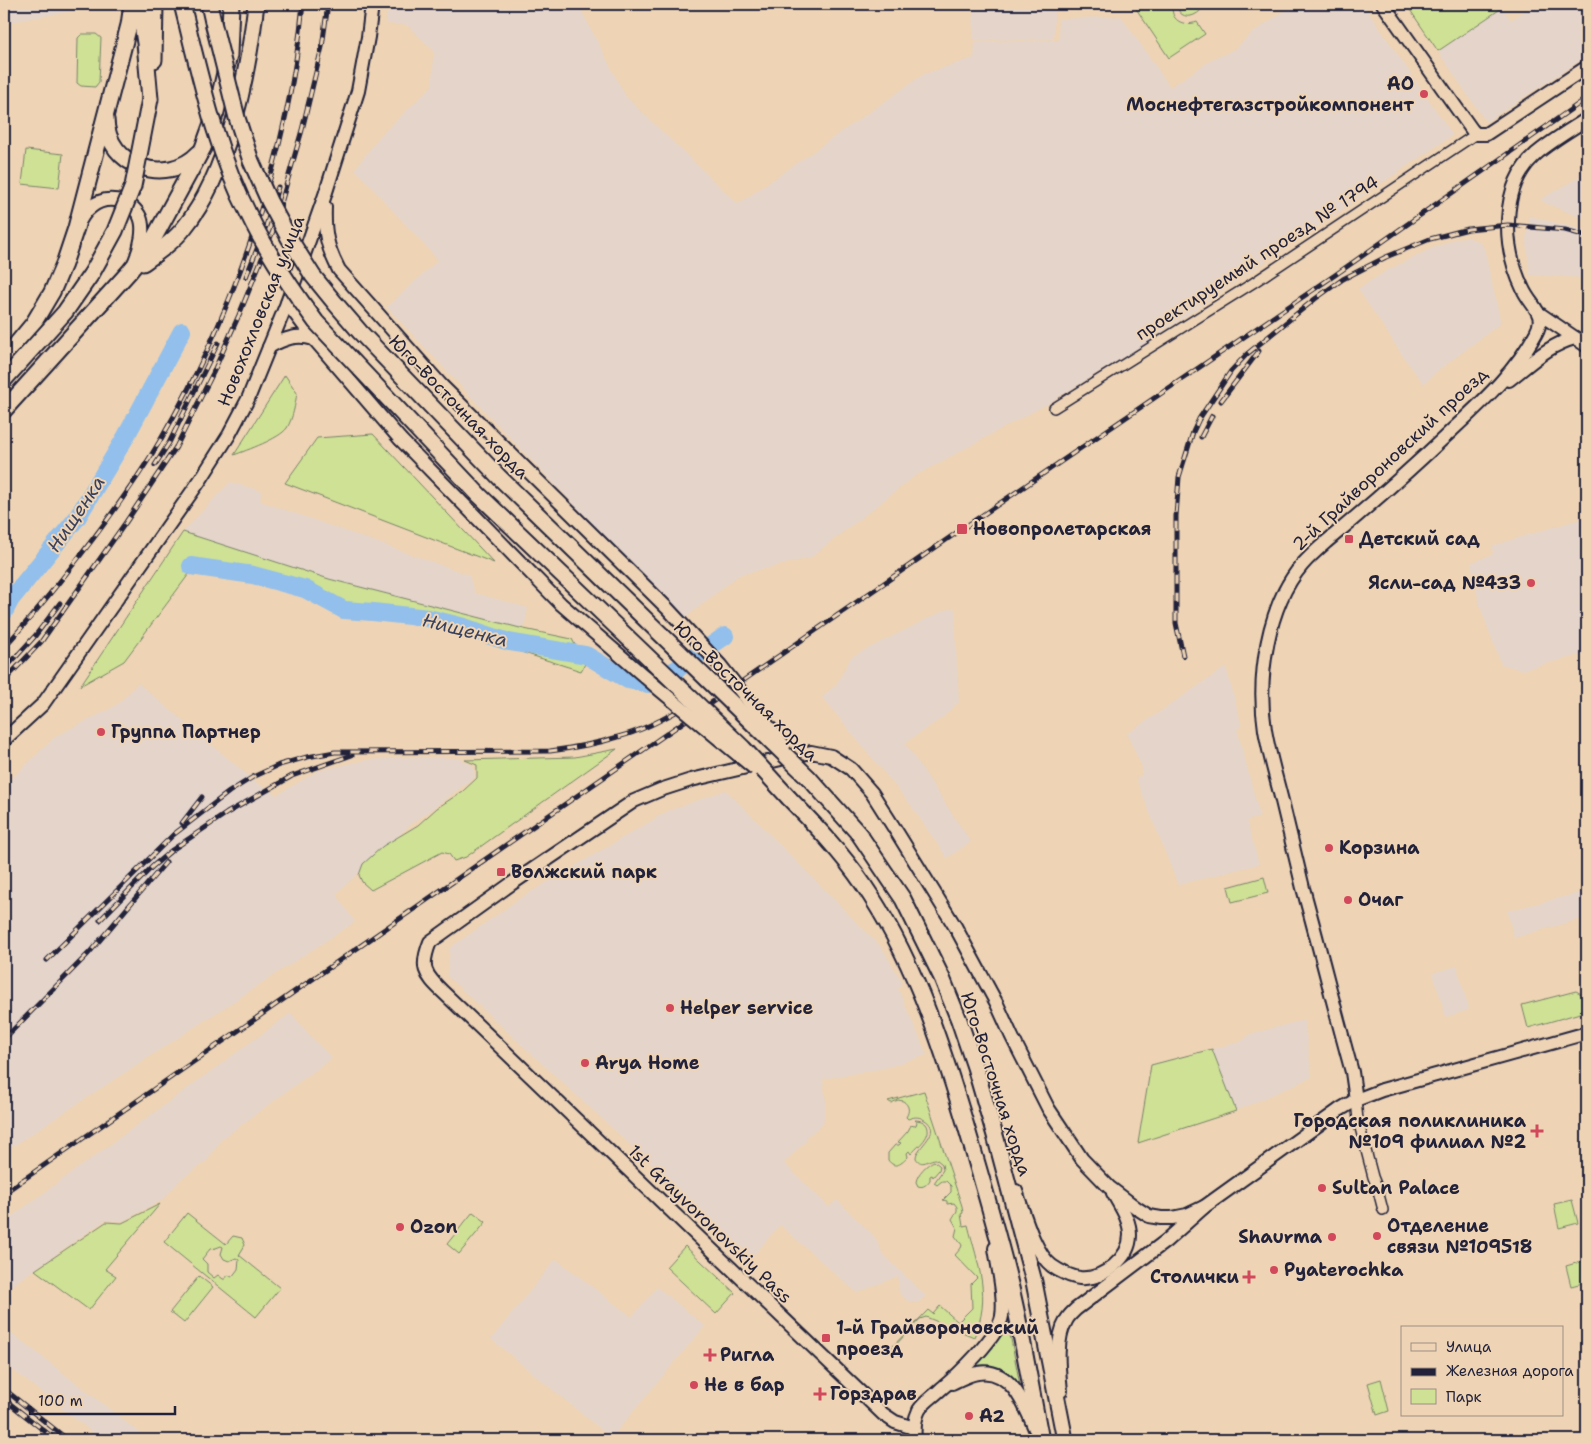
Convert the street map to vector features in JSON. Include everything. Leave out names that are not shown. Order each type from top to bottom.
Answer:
[{"type":"main road","points":[[4,359],[33,324],[52,292],[64,264],[76,228],[129,25],[132,4]]},
{"type":"main road","points":[[139,4],[150,99]]},
{"type":"main road","points":[[4,380],[64,312],[92,273],[115,231],[133,186],[150,99],[155,54],[155,4]]},
{"type":"main road","points":[[182,4],[214,127],[248,214],[270,254],[316,322],[479,495],[743,748],[837,850],[863,883],[905,958],[927,1008],[949,1070],[1011,1288],[1041,1440]]},
{"type":"main road","name":"Юго-Восточная хорда","points":[[209,4],[237,118],[252,161],[269,201],[289,238],[318,282],[360,332],[500,478],[809,778],[859,834],[902,899],[942,978],[959,1020],[975,1068],[1034,1282],[1065,1440]]},
{"type":"main road","points":[[4,410],[150,247],[203,148],[216,112],[229,55],[231,4]]},
{"type":"main road","points":[[129,272],[163,248],[184,229],[200,205],[212,180],[229,138],[251,43],[256,4]]},
{"type":"main road","name":"Новохохловская улица","points":[[4,740],[43,704],[201,479],[229,435],[248,399],[287,303],[325,195],[358,90],[372,4]]},
{"type":"main road","points":[[1383,4],[1476,134],[1486,134],[1587,68]]},
{"type":"main road","points":[[106,110],[106,127],[116,151],[134,165],[157,171],[170,170],[193,159],[203,148]]},
{"type":"main road","points":[[1587,119],[1538,153],[1522,170],[1514,187],[1508,225],[1508,246],[1523,290],[1540,314],[1587,346]]},
{"type":"main road","points":[[325,195],[324,229],[326,242],[339,270],[442,386],[667,608],[720,665],[809,778]]},
{"type":"main road","points":[[76,228],[85,212],[99,202],[116,200],[126,203],[139,214],[142,227],[139,252],[129,272]]},
{"type":"main road","points":[[287,303],[314,339],[400,440],[561,604],[789,798]]},
{"type":"main road","name":"2-й Грайвороновский проезд","points":[[1356,1100],[1352,1072],[1296,862],[1265,728],[1262,677],[1272,621],[1282,596],[1301,566],[1416,464],[1487,397],[1523,355],[1539,326],[1540,314]]},
{"type":"main road","points":[[269,347],[291,338],[303,336],[314,339]]},
{"type":"main road","points":[[1487,397],[1543,354],[1561,342],[1575,338]]},
{"type":"main road","name":"1st Grayvoronovskiy Pass","points":[[915,1434],[884,1414],[432,982],[425,969],[425,955],[430,942],[511,884],[634,801],[691,780],[802,754],[811,752],[831,756],[851,769],[872,793],[956,928],[997,1004],[1048,1108],[1082,1159],[1109,1187]]},
{"type":"main road","points":[[1065,1440],[1059,1350],[1065,1321],[1076,1309],[1166,1242],[1204,1207],[1339,1110],[1356,1100],[1382,1090],[1587,1034]]},
{"type":"main road","points":[[996,1139],[1034,1239],[1043,1256],[1052,1266],[1066,1273],[1080,1278],[1104,1272],[1122,1258],[1127,1248],[1130,1236],[1129,1225],[1125,1214],[1109,1187]]},
{"type":"main road","points":[[1109,1187],[1150,1216],[1172,1218],[1187,1215],[1204,1207]]},
{"type":"main road","points":[[915,1434],[920,1408],[944,1388],[992,1338],[1002,1317],[1002,1301],[990,1210]]},
{"type":"main road","points":[[944,1388],[978,1372],[988,1372],[999,1376],[1008,1382],[1024,1404],[1041,1440]]},
{"type":"street","name":"проектируемый проезд № 1794","points":[[1054,408],[1253,283],[1476,134]]},
{"type":"street","points":[[1356,1100],[1358,1120],[1383,1210]]},
{"type":"shaded area","points":[[4,4],[106,4],[106,5],[4,23]]},
{"type":"shaded area","points":[[388,4],[578,4],[626,97],[738,204],[924,74],[974,58],[975,42],[1059,40],[1058,19],[1121,16],[1170,87],[1219,55],[1221,56],[1236,48],[1252,33],[1295,4],[1363,4],[1453,135],[1143,345],[1049,403],[915,476],[810,558],[739,575],[684,619],[387,307],[438,260],[355,169],[380,136],[432,86],[434,51],[407,25],[386,24]]},
{"type":"shaded area","points":[[973,4],[1054,4],[1054,39],[974,40]]},
{"type":"shaded area","points":[[1536,4],[1587,4],[1587,56],[1486,122],[1438,51],[1502,8],[1511,20]]},
{"type":"shaded area","points":[[1587,168],[1587,220],[1543,202],[1541,199],[1581,176],[1579,173]]},
{"type":"shaded area","points":[[1530,216],[1587,231],[1587,278],[1530,275],[1526,240]]},
{"type":"shaded area","points":[[1467,237],[1480,242],[1484,248],[1501,323],[1435,373],[1424,384],[1358,289],[1386,271],[1430,249],[1458,238]]},
{"type":"shaded area","points":[[230,482],[262,491],[260,501],[469,575],[475,593],[528,608],[524,629],[329,579],[183,532]]},
{"type":"shaded area","name":"Ясли-сад №433","points":[[1587,517],[1587,653],[1522,670],[1501,664],[1479,603],[1471,563],[1493,554],[1492,546]]},
{"type":"shaded area","points":[[955,608],[959,702],[941,719],[905,743],[971,842],[947,858],[910,804],[822,697],[836,685],[851,657],[945,610]]},
{"type":"shaded area","points":[[1226,667],[1242,727],[1237,729],[1260,817],[1247,821],[1259,864],[1178,885],[1136,778],[1141,776],[1142,767],[1127,734]]},
{"type":"shaded area","points":[[138,683],[253,781],[277,795],[318,771],[366,760],[410,757],[459,758],[473,766],[475,777],[409,826],[336,894],[355,922],[4,1152],[4,786],[56,736],[110,709],[120,702]]},
{"type":"shaded area","points":[[726,790],[882,948],[902,982],[898,989],[927,1055],[885,1068],[823,1079],[826,1101],[823,1124],[806,1137],[808,1139],[784,1163],[829,1207],[837,1200],[875,1237],[883,1254],[926,1296],[918,1303],[907,1301],[899,1292],[898,1276],[857,1293],[780,1225],[752,1257],[447,976],[450,948],[519,899],[668,811]]},
{"type":"shaded area","points":[[1587,891],[1587,917],[1514,938],[1507,911]]},
{"type":"shaded area","points":[[1457,966],[1469,1010],[1446,1017],[1433,973]]},
{"type":"shaded area","points":[[291,1013],[332,1058],[221,1140],[206,1162],[181,1179],[164,1199],[123,1221],[105,1220],[4,1291],[4,1222]]},
{"type":"shaded area","points":[[1304,1020],[1312,1077],[1236,1111],[1212,1049],[1241,1042],[1250,1034]]},
{"type":"shaded area","points":[[556,1259],[632,1317],[657,1287],[705,1326],[611,1438],[491,1339]]},
{"type":"shaded area","points":[[4,1327],[149,1440],[102,1440],[4,1363]]},
{"type":"green space","points":[[1133,4],[1173,4],[1173,14],[1178,21],[1187,24],[1197,22],[1205,34],[1169,58]]},
{"type":"green space","points":[[1178,4],[1206,4],[1198,13],[1184,16],[1178,10]]},
{"type":"green space","points":[[1406,4],[1500,4],[1502,8],[1438,51]]},
{"type":"green space","points":[[82,34],[96,34],[101,38],[99,82],[95,87],[81,86],[77,83],[78,38]]},
{"type":"green space","points":[[26,150],[63,154],[59,188],[22,184]]},
{"type":"green space","points":[[285,375],[297,393],[295,407],[287,428],[270,440],[234,455]]},
{"type":"green space","points":[[373,434],[494,563],[285,483],[317,438]]},
{"type":"green space","points":[[183,532],[329,579],[524,629],[572,639],[585,664],[581,671],[454,631],[249,582],[189,574],[124,661],[80,686]]},
{"type":"green space","points":[[617,749],[466,857],[454,861],[449,854],[442,852],[371,890],[362,882],[359,875],[363,864],[383,846],[418,825],[477,778],[477,765],[465,760],[575,757]]},
{"type":"green space","points":[[1264,877],[1268,893],[1232,902],[1228,887]]},
{"type":"green space","points":[[1576,991],[1587,997],[1587,1011],[1528,1028],[1522,1005]]},
{"type":"green space","points":[[1212,1049],[1236,1111],[1138,1143],[1151,1065]]},
{"type":"green space","points":[[924,1091],[962,1206],[963,1226],[968,1225],[976,1254],[983,1295],[982,1308],[974,1337],[926,1317],[920,1319],[890,1351],[928,1310],[933,1314],[940,1306],[958,1322],[972,1308],[971,1284],[977,1278],[955,1255],[962,1245],[955,1236],[957,1228],[952,1219],[957,1211],[957,1207],[954,1203],[947,1204],[947,1201],[943,1200],[951,1192],[951,1186],[946,1181],[942,1181],[937,1185],[934,1183],[943,1170],[942,1164],[936,1159],[923,1163],[916,1158],[931,1134],[929,1124],[919,1117],[908,1119],[906,1117],[908,1113],[907,1104],[903,1101],[898,1100],[891,1103],[888,1101]]},
{"type":"green space","points":[[915,1120],[926,1124],[928,1132],[911,1154],[909,1151],[907,1153],[908,1157],[893,1165],[888,1160],[888,1153],[895,1145],[901,1143],[898,1142],[911,1125],[916,1125],[917,1122]]},
{"type":"green space","points":[[934,1161],[940,1166],[939,1170],[933,1177],[932,1175],[930,1176],[930,1180],[925,1185],[918,1186],[916,1182],[918,1176],[925,1167]]},
{"type":"green space","points":[[1572,1200],[1578,1223],[1559,1228],[1554,1204]]},
{"type":"green space","points":[[160,1204],[105,1269],[116,1276],[89,1310],[35,1270],[106,1222],[122,1223]]},
{"type":"green space","points":[[473,1212],[486,1222],[459,1254],[447,1244]]},
{"type":"green space","points":[[187,1213],[226,1244],[233,1236],[242,1238],[245,1245],[239,1255],[280,1288],[256,1317],[164,1242]],"holes":[[[223,1247],[221,1254],[224,1259],[229,1261],[236,1258],[239,1260],[238,1269],[232,1277],[228,1275],[223,1279],[218,1275],[214,1278],[207,1272],[207,1264],[202,1259],[210,1249]]]},
{"type":"green space","points":[[685,1246],[735,1293],[716,1314],[666,1267]]},
{"type":"green space","points":[[1583,1261],[1587,1282],[1571,1286],[1566,1266]]},
{"type":"green space","points":[[199,1276],[213,1287],[184,1323],[170,1312]]},
{"type":"green space","points":[[1007,1319],[1020,1385],[998,1372],[973,1367]]},
{"type":"green space","points":[[1381,1379],[1389,1411],[1377,1415],[1368,1383]]},
{"type":"waterway","name":"Нищенка","points":[[4,612],[11,599],[77,518],[125,438],[182,331]]},
{"type":"waterway","name":"Нищенка","points":[[191,566],[253,575],[305,589],[344,610],[428,618],[464,627],[509,642],[586,655],[628,680],[648,684],[677,669],[725,636]]},
{"type":"railway","points":[[4,647],[28,621],[65,575],[127,492],[161,439],[213,337],[255,229],[272,173],[296,60],[303,4]]},
{"type":"railway","points":[[4,681],[41,642],[126,522],[176,447],[213,373],[273,231],[302,130],[322,47],[328,4]]},
{"type":"railway","points":[[4,1193],[962,529],[1335,275],[1587,98]]},
{"type":"railway","points":[[246,277],[266,226],[278,187]]},
{"type":"railway","points":[[1183,656],[1176,623],[1176,516],[1179,477],[1199,419],[1231,371],[1247,354],[1343,279],[1386,257],[1430,239],[1468,229],[1508,225],[1565,230],[1587,236]]},
{"type":"railway","points":[[155,465],[169,443],[218,343]]},
{"type":"railway","points":[[1221,401],[1259,351]]},
{"type":"railway","points":[[1201,437],[1212,416]]},
{"type":"railway","points":[[4,670],[35,636],[60,603]]},
{"type":"railway","points":[[47,960],[173,835],[229,792],[253,777],[279,765],[335,752],[559,750],[593,744],[636,731],[685,707]]},
{"type":"railway","points":[[100,920],[153,866],[172,850],[227,813],[292,776],[352,755]]},
{"type":"railway","points":[[182,823],[202,797]]},
{"type":"railway","points":[[4,1039],[89,953],[166,862]]},
{"type":"railway","points":[[4,1389],[68,1440]]},
{"type":"railway","points":[[4,1399],[56,1440]]},
{"type":"place","name":"АО Моснефтегазстройкомпонент","points":[[1424,94]]},
{"type":"place","name":"Новопролетарская","points":[[962,529]]},
{"type":"place","name":"Детский сад","points":[[1349,539]]},
{"type":"place","name":"Ясли-сад №433","points":[[1531,583]]},
{"type":"place","name":"Группа Партнер","points":[[101,732]]},
{"type":"place","name":"Корзина","points":[[1329,848]]},
{"type":"place","name":"Волжский парк","points":[[501,872]]},
{"type":"place","name":"Очаг","points":[[1348,900]]},
{"type":"place","name":"Helper service","points":[[670,1008]]},
{"type":"place","name":"Arya Home","points":[[585,1063]]},
{"type":"place","name":"Городская поликлиника №109 филиал №2","points":[[1537,1131]]},
{"type":"place","name":"Sultan Palace","points":[[1322,1188]]},
{"type":"place","name":"Ozon","points":[[400,1227]]},
{"type":"place","name":"Отделение связи №109518","points":[[1377,1236]]},
{"type":"place","name":"Shaurma","points":[[1332,1237]]},
{"type":"place","name":"Pyaterochka","points":[[1274,1270]]},
{"type":"place","name":"Столички","points":[[1249,1277]]},
{"type":"place","name":"1-й Грайвороновский проезд","points":[[826,1338]]},
{"type":"place","name":"Ригла","points":[[710,1355]]},
{"type":"place","name":"Не в бар","points":[[694,1385]]},
{"type":"place","name":"Горздрав","points":[[820,1394]]},
{"type":"place","name":"A2","points":[[969,1416]]}]
